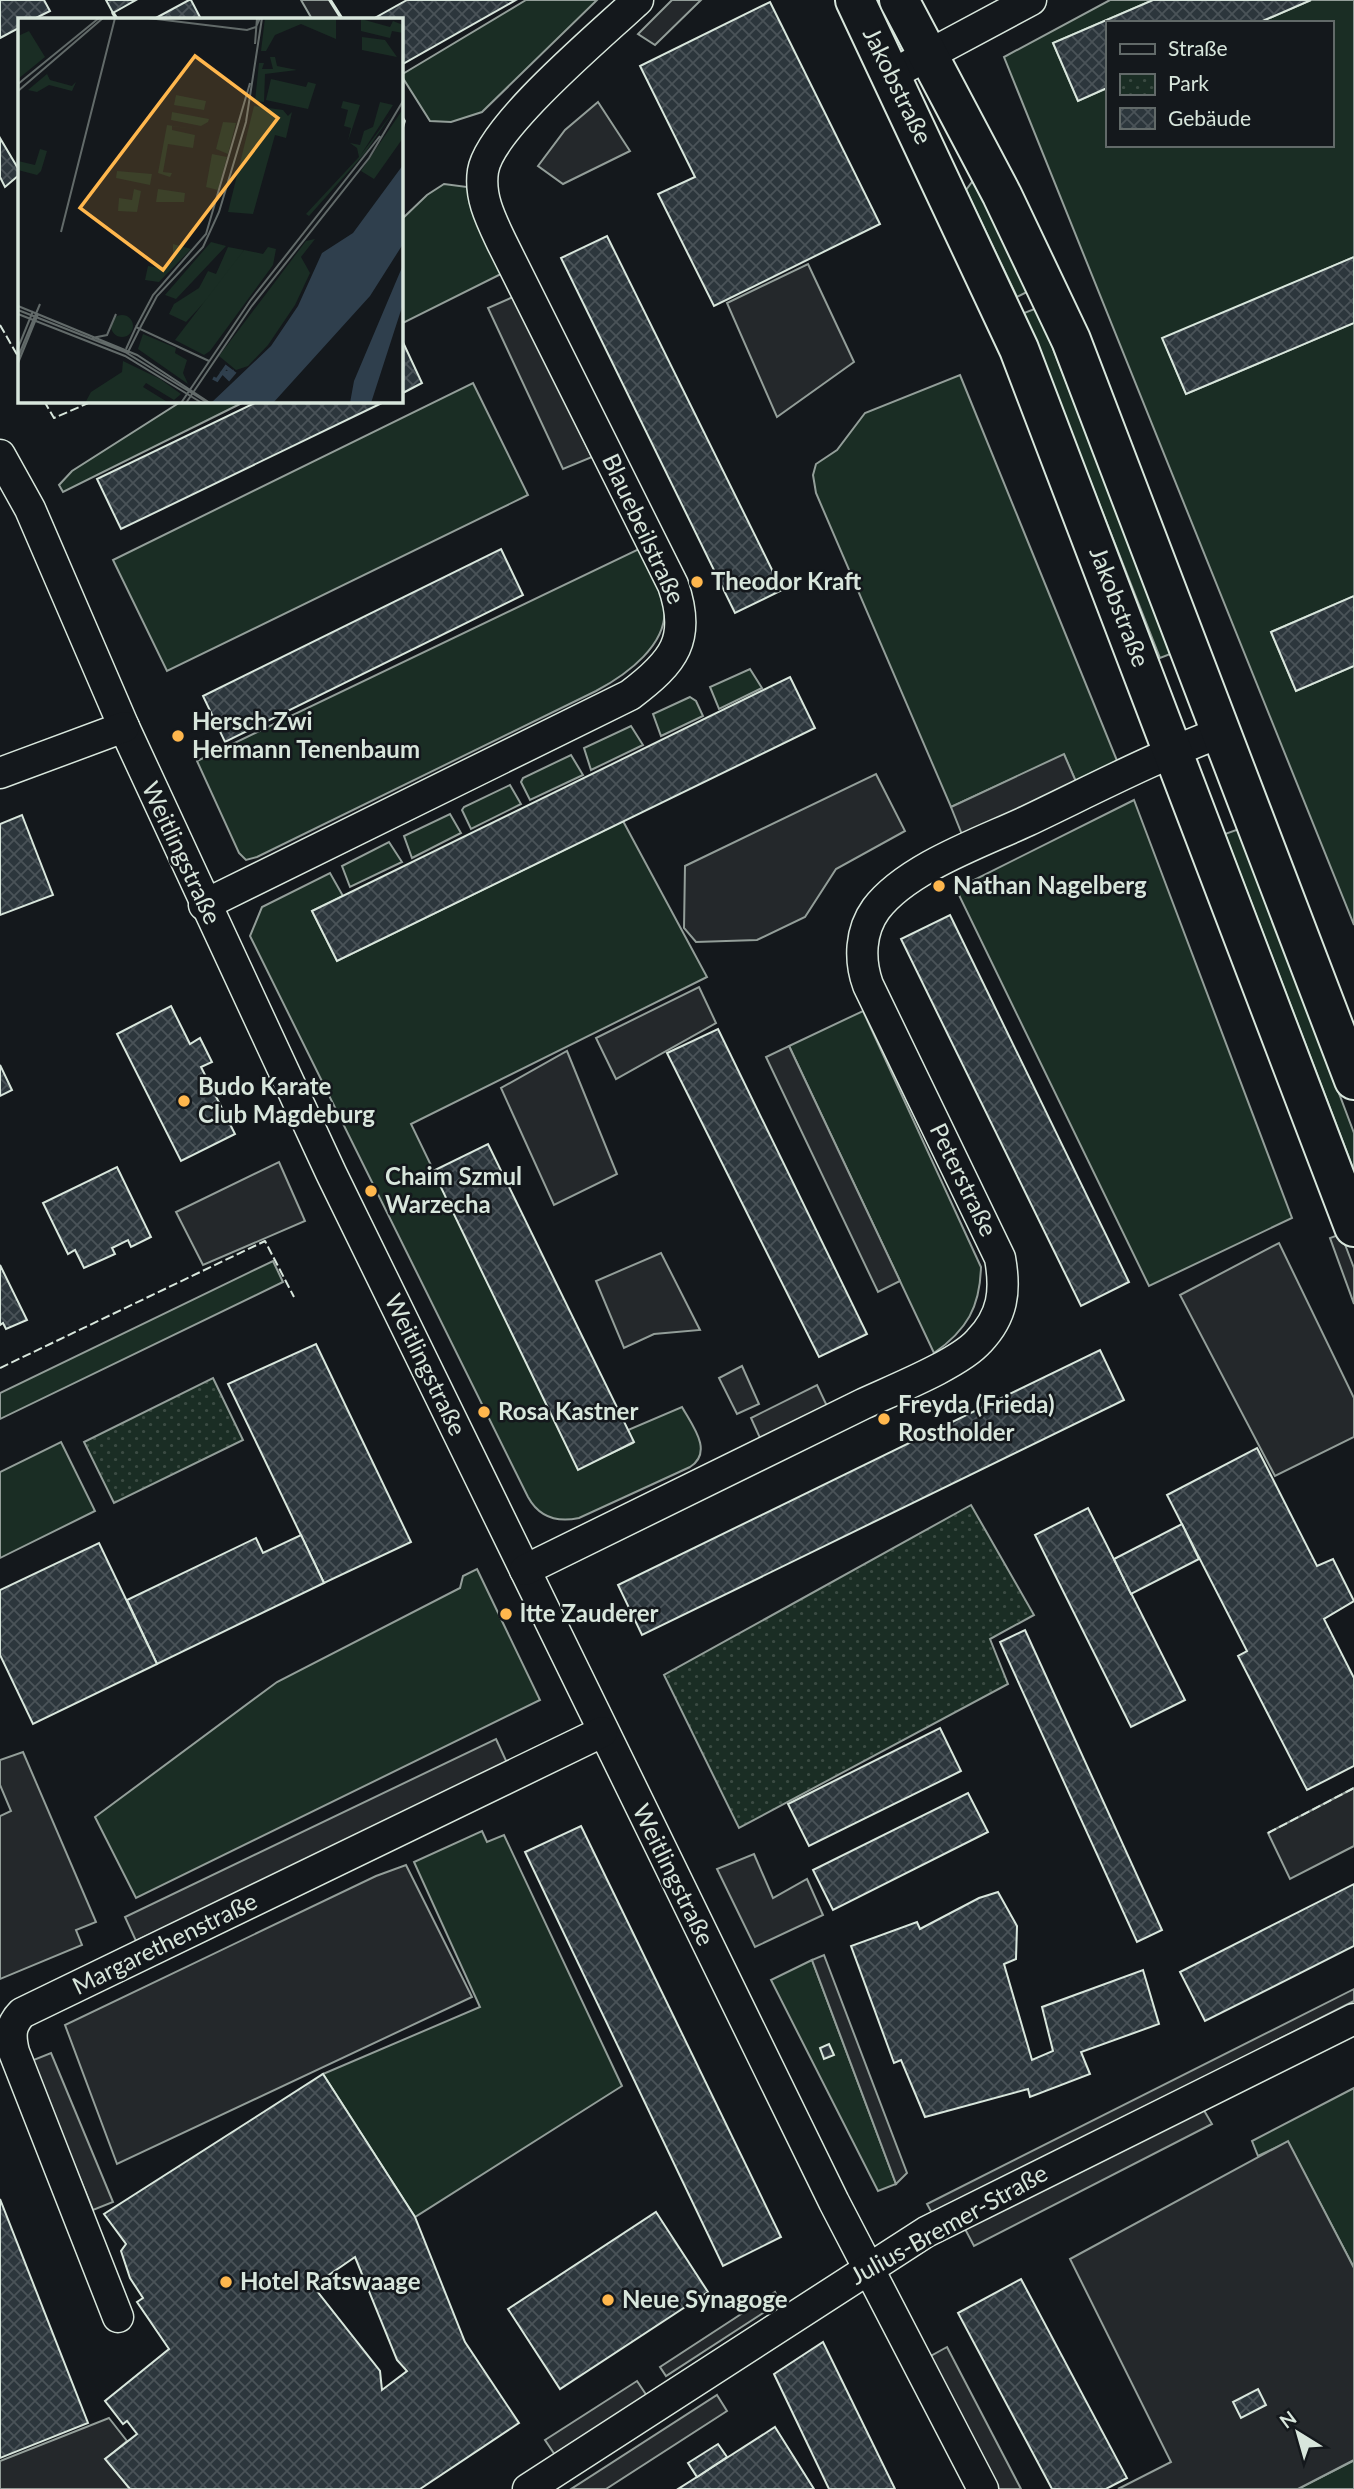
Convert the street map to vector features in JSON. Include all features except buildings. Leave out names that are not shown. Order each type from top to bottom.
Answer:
[{"type":"street","name":"Blauebeilstraße","points":[[204,905],[631,695],[659,670],[681,634],[682,612],[673,585],[502,243],[485,204],[483,187],[488,155],[507,127],[638,0]]},
{"type":"street","name":"Jakobstraße","points":[[855,0],[1019,349],[1354,1227]]},
{"type":"street","name":"Jakobstraße","points":[[899,0],[1050,292],[1128,484],[1354,1080]]},
{"type":"street","points":[[891,75],[1031,0]]},
{"type":"street","name":"Weitlingstraße","points":[[0,455],[30,509],[204,905],[602,1732],[867,2267],[983,2489]]},
{"type":"street","points":[[0,773],[124,727]]},
{"type":"street","name":"Peterstraße","points":[[524,1570],[909,1382],[968,1351],[985,1335],[1002,1302],[1004,1288],[1000,1258],[868,985],[862,951],[869,921],[889,895],[918,875],[1172,751],[1222,732]]},
{"type":"street","name":"Margarethenstraße","points":[[118,2317],[14,2052],[11,2032],[17,2018],[22,2013],[602,1732]]},
{"type":"street","name":"Julius-Bremer-Straße","points":[[528,2489],[867,2267],[926,2232],[1354,2019]]},
{"type":"green space","points":[[526,0],[597,0],[482,112],[451,122],[430,121],[402,74]]},
{"type":"green space","points":[[1110,0],[1153,0],[1053,43],[1078,101],[1106,88],[1106,147],[1333,147],[1333,21],[1263,21],[1311,0],[1354,0],[1354,257],[1163,339],[1186,394],[1354,323],[1354,596],[1271,632],[1296,691],[1354,666],[1354,925],[1004,57]]},
{"type":"green space","points":[[972,182],[977,184],[1029,291],[1017,297],[966,190]]},
{"type":"green space","points":[[444,184],[475,188],[474,213],[501,274],[402,324],[402,219],[427,195]]},
{"type":"green space","points":[[1037,308],[1173,653],[1160,658],[1024,313]]},
{"type":"green space","points":[[960,375],[1118,763],[1077,784],[1064,755],[951,807],[816,493],[813,475],[816,464],[837,450],[865,413]]},
{"type":"green space","points":[[473,383],[528,495],[167,671],[113,560]]},
{"type":"green space","points":[[180,402],[244,402],[63,492],[59,485],[72,471]]},
{"type":"green space","points":[[641,548],[660,590],[664,619],[653,645],[632,667],[596,691],[257,857],[246,860],[239,853],[197,761]]},
{"type":"green space","points":[[750,669],[762,688],[719,709],[710,687]]},
{"type":"green space","points":[[690,697],[696,701],[703,716],[661,736],[653,714]]},
{"type":"green space","points":[[631,726],[643,745],[591,770],[584,748]]},
{"type":"green space","points":[[571,755],[583,775],[530,800],[521,782],[523,778]]},
{"type":"green space","points":[[510,785],[521,804],[471,829],[462,810],[464,807]]},
{"type":"green space","points":[[1134,800],[1292,1218],[1149,1286],[956,889]]},
{"type":"green space","points":[[450,814],[461,833],[412,858],[404,836]]},
{"type":"green space","points":[[623,821],[707,977],[411,1124],[578,1469],[633,1443],[628,1430],[682,1407],[699,1438],[700,1454],[690,1467],[579,1518],[563,1520],[543,1514],[528,1497],[250,936],[262,907],[330,873],[343,896],[312,911],[337,961]]},
{"type":"green space","points":[[1239,829],[1354,1133],[1354,1171],[1225,834]]},
{"type":"green space","points":[[389,842],[402,862],[350,887],[342,866]]},
{"type":"green space","points":[[863,1011],[981,1267],[978,1294],[970,1316],[955,1335],[934,1353],[789,1046]]},
{"type":"green space","points":[[273,1261],[283,1282],[0,1419],[0,1393]]},
{"type":"green space","points":[[213,1378],[243,1440],[114,1503],[84,1442]]},
{"type":"green space","points":[[61,1442],[95,1511],[0,1558],[0,1472]]},
{"type":"green space","points":[[971,1505],[1034,1615],[990,1639],[1008,1684],[739,1828],[664,1675]]},
{"type":"green space","points":[[477,1569],[540,1700],[136,1898],[95,1817],[277,1682],[460,1588],[463,1576]]},
{"type":"green space","points":[[482,1831],[487,1842],[504,1835],[622,2086],[415,2217],[323,2074],[480,2007],[414,1862]]},
{"type":"green space","points":[[812,1960],[896,2184],[878,2191],[771,1980]]},
{"type":"green space","points":[[1354,2088],[1354,2268],[1288,2142],[1258,2156],[1252,2141]]},
{"type":"green space","points":[[1353,2461],[1354,2489],[1298,2489]]},
{"type":"shaded area","points":[[301,0],[330,0],[341,18],[311,18]]},
{"type":"shaded area","points":[[672,0],[701,0],[655,45],[638,34]]},
{"type":"shaded area","points":[[598,102],[630,151],[563,184],[538,166],[565,130]]},
{"type":"shaded area","points":[[808,264],[854,362],[777,417],[727,303]]},
{"type":"shaded area","points":[[513,297],[592,457],[563,469],[488,308]]},
{"type":"shaded area","points":[[1064,754],[1077,784],[963,837],[951,807]]},
{"type":"shaded area","points":[[876,774],[905,831],[836,869],[805,917],[757,940],[696,942],[684,928],[685,866]]},
{"type":"shaded area","points":[[699,987],[716,1023],[616,1079],[596,1038]]},
{"type":"shaded area","points":[[789,1046],[900,1281],[878,1292],[766,1057]]},
{"type":"shaded area","points":[[567,1051],[617,1174],[554,1205],[501,1088]]},
{"type":"shaded area","points":[[279,1162],[305,1221],[203,1265],[176,1212]]},
{"type":"shaded area","points":[[1341,1234],[1354,1268],[1354,1304],[1330,1238]]},
{"type":"shaded area","points":[[1279,1243],[1354,1398],[1354,1437],[1275,1476],[1180,1295]]},
{"type":"shaded area","points":[[661,1253],[700,1330],[654,1334],[624,1348],[596,1281]]},
{"type":"shaded area","points":[[742,1366],[759,1404],[737,1414],[719,1378]]},
{"type":"shaded area","points":[[817,1385],[827,1406],[760,1438],[751,1418]]},
{"type":"shaded area","points":[[496,1739],[508,1765],[136,1941],[125,1917]]},
{"type":"shaded area","points":[[23,1752],[96,1922],[76,1930],[82,1945],[0,1979],[0,1816],[11,1811],[0,1785],[0,1760]]},
{"type":"shaded area","points":[[1354,1788],[1354,1846],[1290,1879],[1268,1833]]},
{"type":"shaded area","points":[[754,1854],[773,1898],[807,1879],[823,1915],[755,1947],[717,1869]]},
{"type":"shaded area","points":[[406,1865],[472,1997],[117,2164],[65,2025],[376,1876]]},
{"type":"shaded area","points":[[824,1955],[907,2173],[896,2184],[812,1960]]},
{"type":"shaded area","points":[[1354,1989],[1354,2001],[933,2215],[927,2204]]},
{"type":"shaded area","points":[[51,2053],[113,2202],[93,2210],[31,2061]]},
{"type":"shaded area","points":[[1202,2107],[1212,2124],[974,2246],[965,2229]]},
{"type":"shaded area","points":[[1288,2141],[1354,2268],[1354,2460],[1298,2489],[1118,2489],[1171,2462],[1070,2259]]},
{"type":"shaded area","points":[[775,2292],[780,2302],[666,2376],[660,2367]]},
{"type":"shaded area","points":[[947,2347],[1021,2489],[997,2489],[929,2357]]},
{"type":"shaded area","points":[[637,2381],[649,2399],[557,2458],[545,2440]]},
{"type":"shaded area","points":[[717,2395],[727,2411],[606,2489],[571,2489]]},
{"type":"shaded area","points":[[109,2418],[127,2441],[106,2459],[130,2489],[0,2489],[0,2461]]},
{"type":"fence","points":[[0,325],[18,356]]},
{"type":"fence","points":[[45,402],[54,418],[91,402]]},
{"type":"fence","points":[[0,1368],[265,1241],[294,1297]]},
{"type":"fence","points":[[1268,1833],[1354,1788]]},
{"type":"wall","points":[[330,0],[341,18]]},
{"type":"wall","points":[[113,13],[116,18]]},
{"type":"wall","points":[[402,118],[402,128]]},
{"type":"place","name":"Theodor Kraft","points":[[697,582]]},
{"type":"place","name":"Hersch Zwi Hermann Tenenbaum","points":[[178,736]]},
{"type":"place","name":"Nathan Nagelberg","points":[[939,886]]},
{"type":"place","name":"Budo Karate Club Magdeburg","points":[[184,1101]]},
{"type":"place","name":"Chaim Szmul Warzecha","points":[[371,1191]]},
{"type":"place","name":"Rosa Kastner","points":[[484,1412]]},
{"type":"place","name":"Freyda (Frieda) Rostholder","points":[[884,1419]]},
{"type":"place","name":"ltte Zauderer","points":[[506,1614]]},
{"type":"place","name":"Hotel Ratswaage","points":[[226,2282]]},
{"type":"place","name":"Neue Synagoge","points":[[608,2300]]}]
